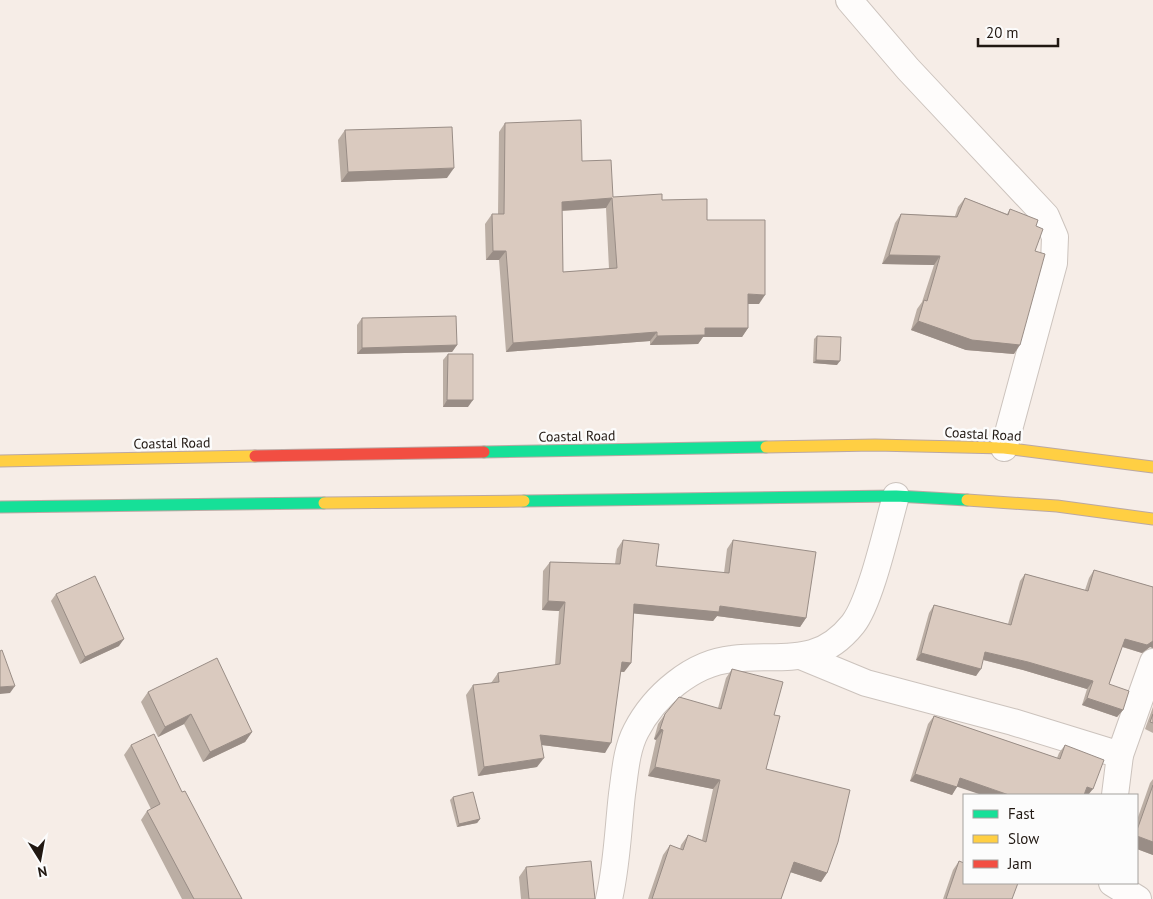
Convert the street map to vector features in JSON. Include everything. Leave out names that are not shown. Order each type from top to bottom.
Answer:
[{"type":"highway","name":"Coastal Road","points":[[0,461],[876,445],[1004,448],[1153,467]]},
{"type":"highway","points":[[0,507],[896,496],[997,501],[1120,513],[1153,519]]},
{"type":"street","points":[[849,0],[908,69],[1046,216],[1055,237],[1054,263],[1004,448]]},
{"type":"street","points":[[609,899],[625,768],[636,732],[658,700],[692,670],[730,659],[803,657],[828,648],[853,624],[867,596],[896,496]]},
{"type":"street","points":[[803,657],[866,683],[1014,722],[1120,755]]},
{"type":"street","points":[[1115,794],[1120,755],[1153,662]]},
{"type":"street","points":[[1101,899],[1104,884]]},
{"type":"street","points":[[1114,884],[1138,899]]},
{"type":"building","points":[[581,120],[582,161],[611,160],[613,197],[662,194],[662,200],[707,199],[707,220],[765,220],[765,295],[748,294],[748,328],[705,328],[705,335],[657,336],[657,332],[513,343],[506,251],[493,251],[492,214],[504,214],[505,123]],"holes":[[[612,198],[617,268],[563,272],[562,202]]]},
{"type":"building","points":[[452,127],[454,168],[348,172],[345,130]]},
{"type":"building","points":[[965,198],[1008,215],[1010,209],[1038,220],[1036,226],[1043,229],[1035,251],[1045,254],[1020,345],[972,340],[918,321],[924,300],[927,301],[940,256],[889,255],[901,214],[957,217]]},
{"type":"building","points":[[456,316],[457,345],[362,348],[362,318]]},
{"type":"building","points":[[817,336],[841,337],[840,361],[816,360]]},
{"type":"building","points":[[448,354],[473,354],[473,400],[447,400]]},
{"type":"building","points":[[623,540],[659,544],[656,566],[729,573],[733,540],[816,552],[806,618],[720,606],[719,612],[634,604],[631,663],[622,662],[611,743],[540,735],[544,758],[484,767],[473,685],[499,682],[498,673],[560,664],[565,602],[548,601],[550,562],[620,564]]},
{"type":"building","points":[[1094,570],[1153,587],[1153,641],[1147,645],[1125,639],[1109,684],[1129,691],[1123,710],[1087,698],[1093,681],[1028,662],[985,652],[981,669],[921,653],[934,605],[1011,625],[1025,574],[1088,591]]},
{"type":"building","points":[[95,576],[124,639],[85,657],[56,594]]},
{"type":"building","points":[[2,650],[15,686],[0,687],[0,651]]},
{"type":"building","points":[[217,658],[252,732],[210,752],[191,714],[165,727],[148,692]]},
{"type":"building","points":[[732,669],[783,682],[774,715],[780,716],[766,769],[850,790],[838,842],[827,873],[794,862],[781,899],[652,899],[670,845],[683,850],[688,835],[706,842],[720,780],[655,767],[663,730],[660,729],[665,714],[679,697],[721,709]]},
{"type":"building","points":[[934,716],[1060,759],[1065,745],[1104,760],[1093,789],[1087,787],[1084,794],[1006,794],[960,778],[957,787],[915,774]]},
{"type":"building","points":[[154,734],[182,792],[185,791],[242,899],[194,899],[147,811],[160,804],[131,745]]},
{"type":"building","points":[[1153,785],[1153,842],[1138,836],[1138,827]]},
{"type":"building","points":[[473,792],[480,819],[459,824],[453,797]]},
{"type":"building","points":[[591,861],[595,899],[529,899],[526,867]]},
{"type":"building","points":[[959,861],[963,863],[963,884],[1018,884],[1012,899],[946,899]]},
{"type":"traffic: fast","points":[[484,452],[766,447]]},
{"type":"traffic: fast","points":[[524,501],[896,496],[967,500]]},
{"type":"traffic: fast","points":[[0,507],[324,503]]},
{"type":"traffic: slow","points":[[766,447],[875,445],[1004,448],[1153,467]]},
{"type":"traffic: slow","points":[[0,461],[255,456]]},
{"type":"traffic: slow","points":[[967,500],[1057,506],[1153,519]]},
{"type":"traffic: slow","points":[[324,503],[524,501]]},
{"type":"traffic: jam","points":[[255,456],[484,452]]}]
